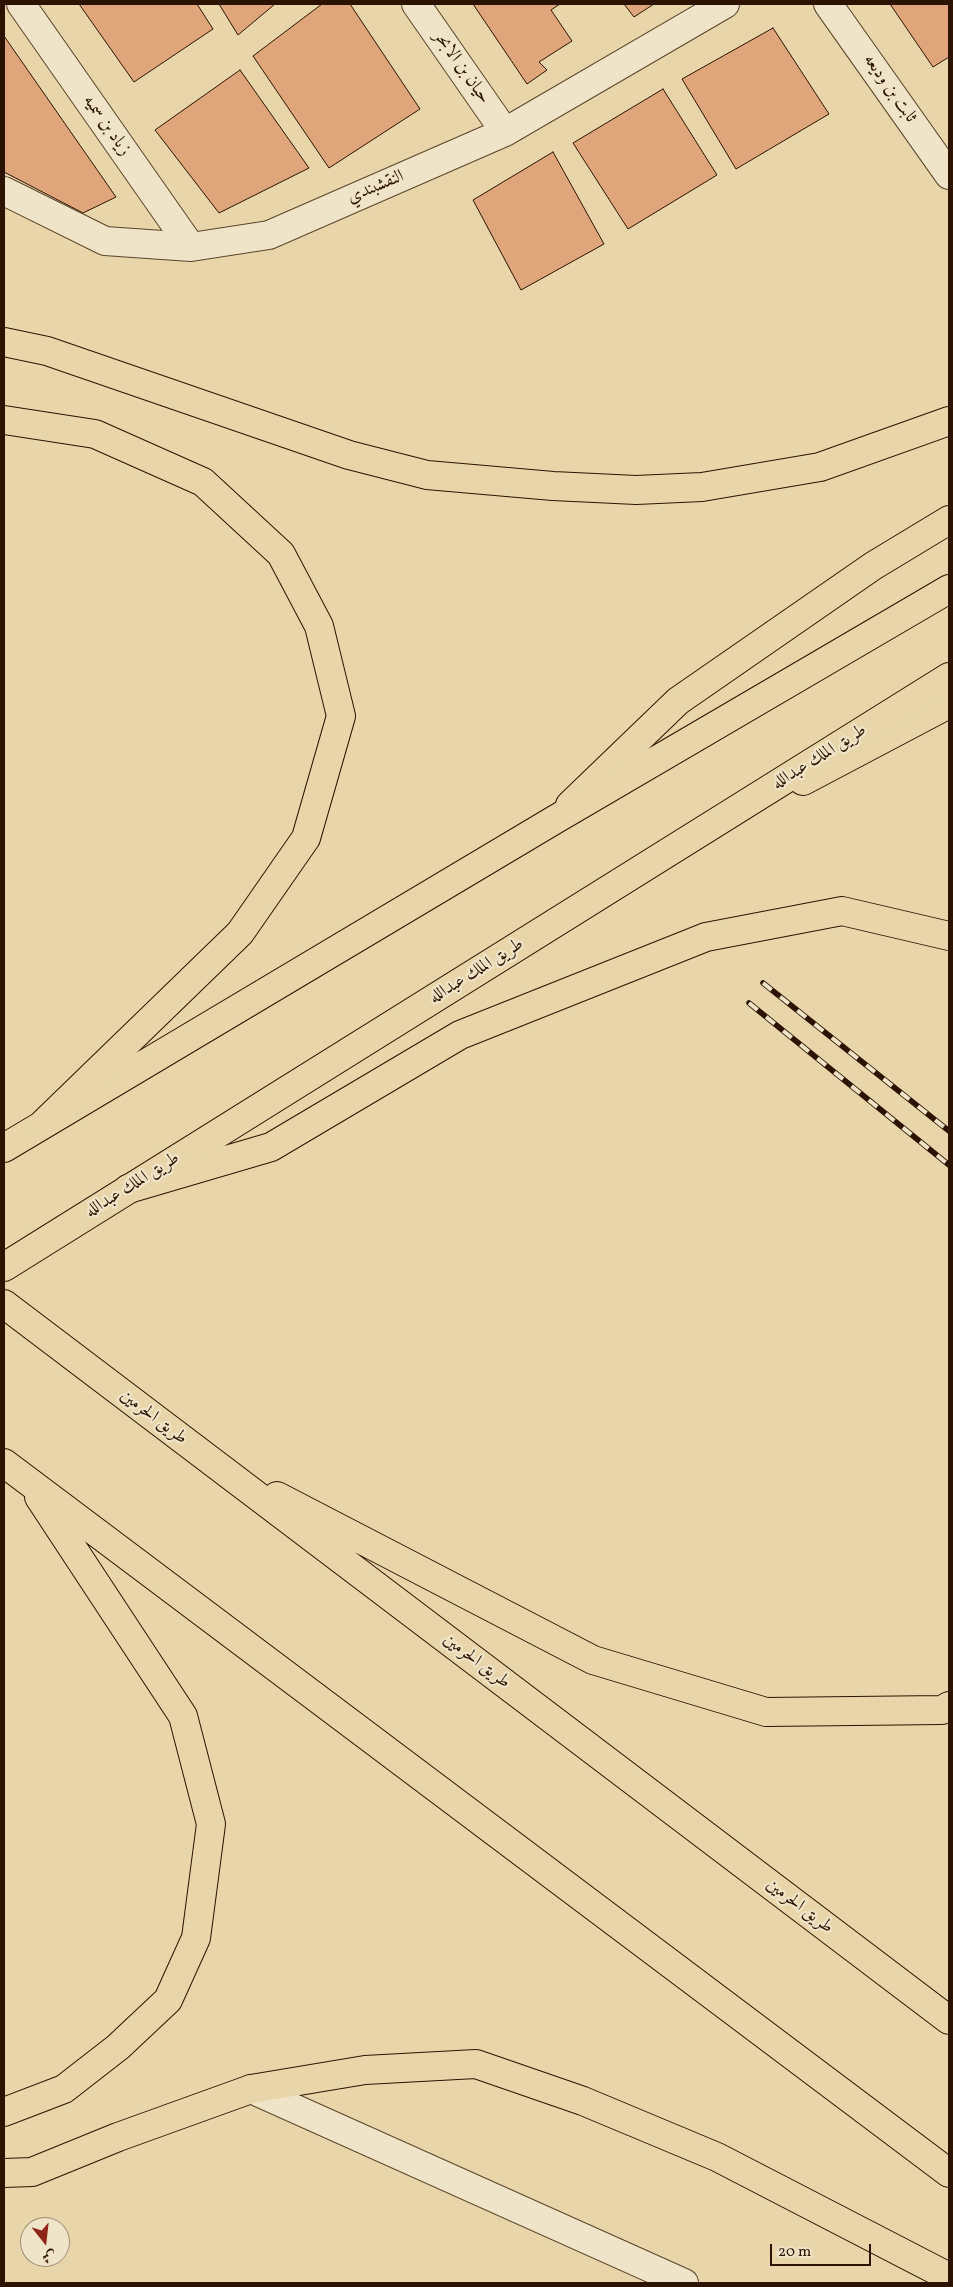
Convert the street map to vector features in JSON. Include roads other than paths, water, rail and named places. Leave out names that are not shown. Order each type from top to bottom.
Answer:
[{"type":"main road","points":[[4,342],[47,351],[349,455],[427,475],[553,486],[636,490],[702,487],[820,467],[949,422]]},
{"type":"main road","points":[[4,420],[95,434],[203,482],[281,554],[319,626],[341,716],[306,838],[240,932],[44,1123]]},
{"type":"main road","points":[[556,818],[678,701],[872,566],[949,520]]},
{"type":"main road","points":[[4,1148],[556,818],[949,589]]},
{"type":"main road","name":"طريق الملك عبدالله","points":[[4,1267],[949,677]]},
{"type":"main road","points":[[683,844],[949,704]]},
{"type":"main road","points":[[128,1190],[271,1147],[460,1035],[706,937],[842,911],[949,936]]},
{"type":"main road","name":"طريق الحرمين","points":[[4,1304],[949,2020]]},
{"type":"main road","points":[[208,1460],[593,1660],[766,1712],[942,1710],[949,1706]]},
{"type":"main road","points":[[4,1463],[949,2173]]},
{"type":"main road","points":[[4,2112],[64,2090],[118,2047],[168,2000],[196,1938],[211,1824],[183,1716],[29,1481]]},
{"type":"main road","points":[[4,2173],[32,2172],[251,2089],[365,2070],[476,2064],[583,2101],[717,2157],[949,2277]]},
{"type":"street","name":"زياد بن سميه","points":[[21,4],[192,247]]},
{"type":"street","name":"حيان بن الابحر","points":[[416,4],[505,132]]},
{"type":"street","name":"النقشبندي","points":[[4,191],[105,241],[192,247],[268,235],[505,132],[725,4]]},
{"type":"street","name":"ثابت بن وديعه","points":[[828,4],[949,175]]},
{"type":"street","points":[[251,2089],[684,2283]]},
{"type":"railway","points":[[763,983],[949,1131]]},
{"type":"railway","points":[[749,1003],[949,1165]]}]
